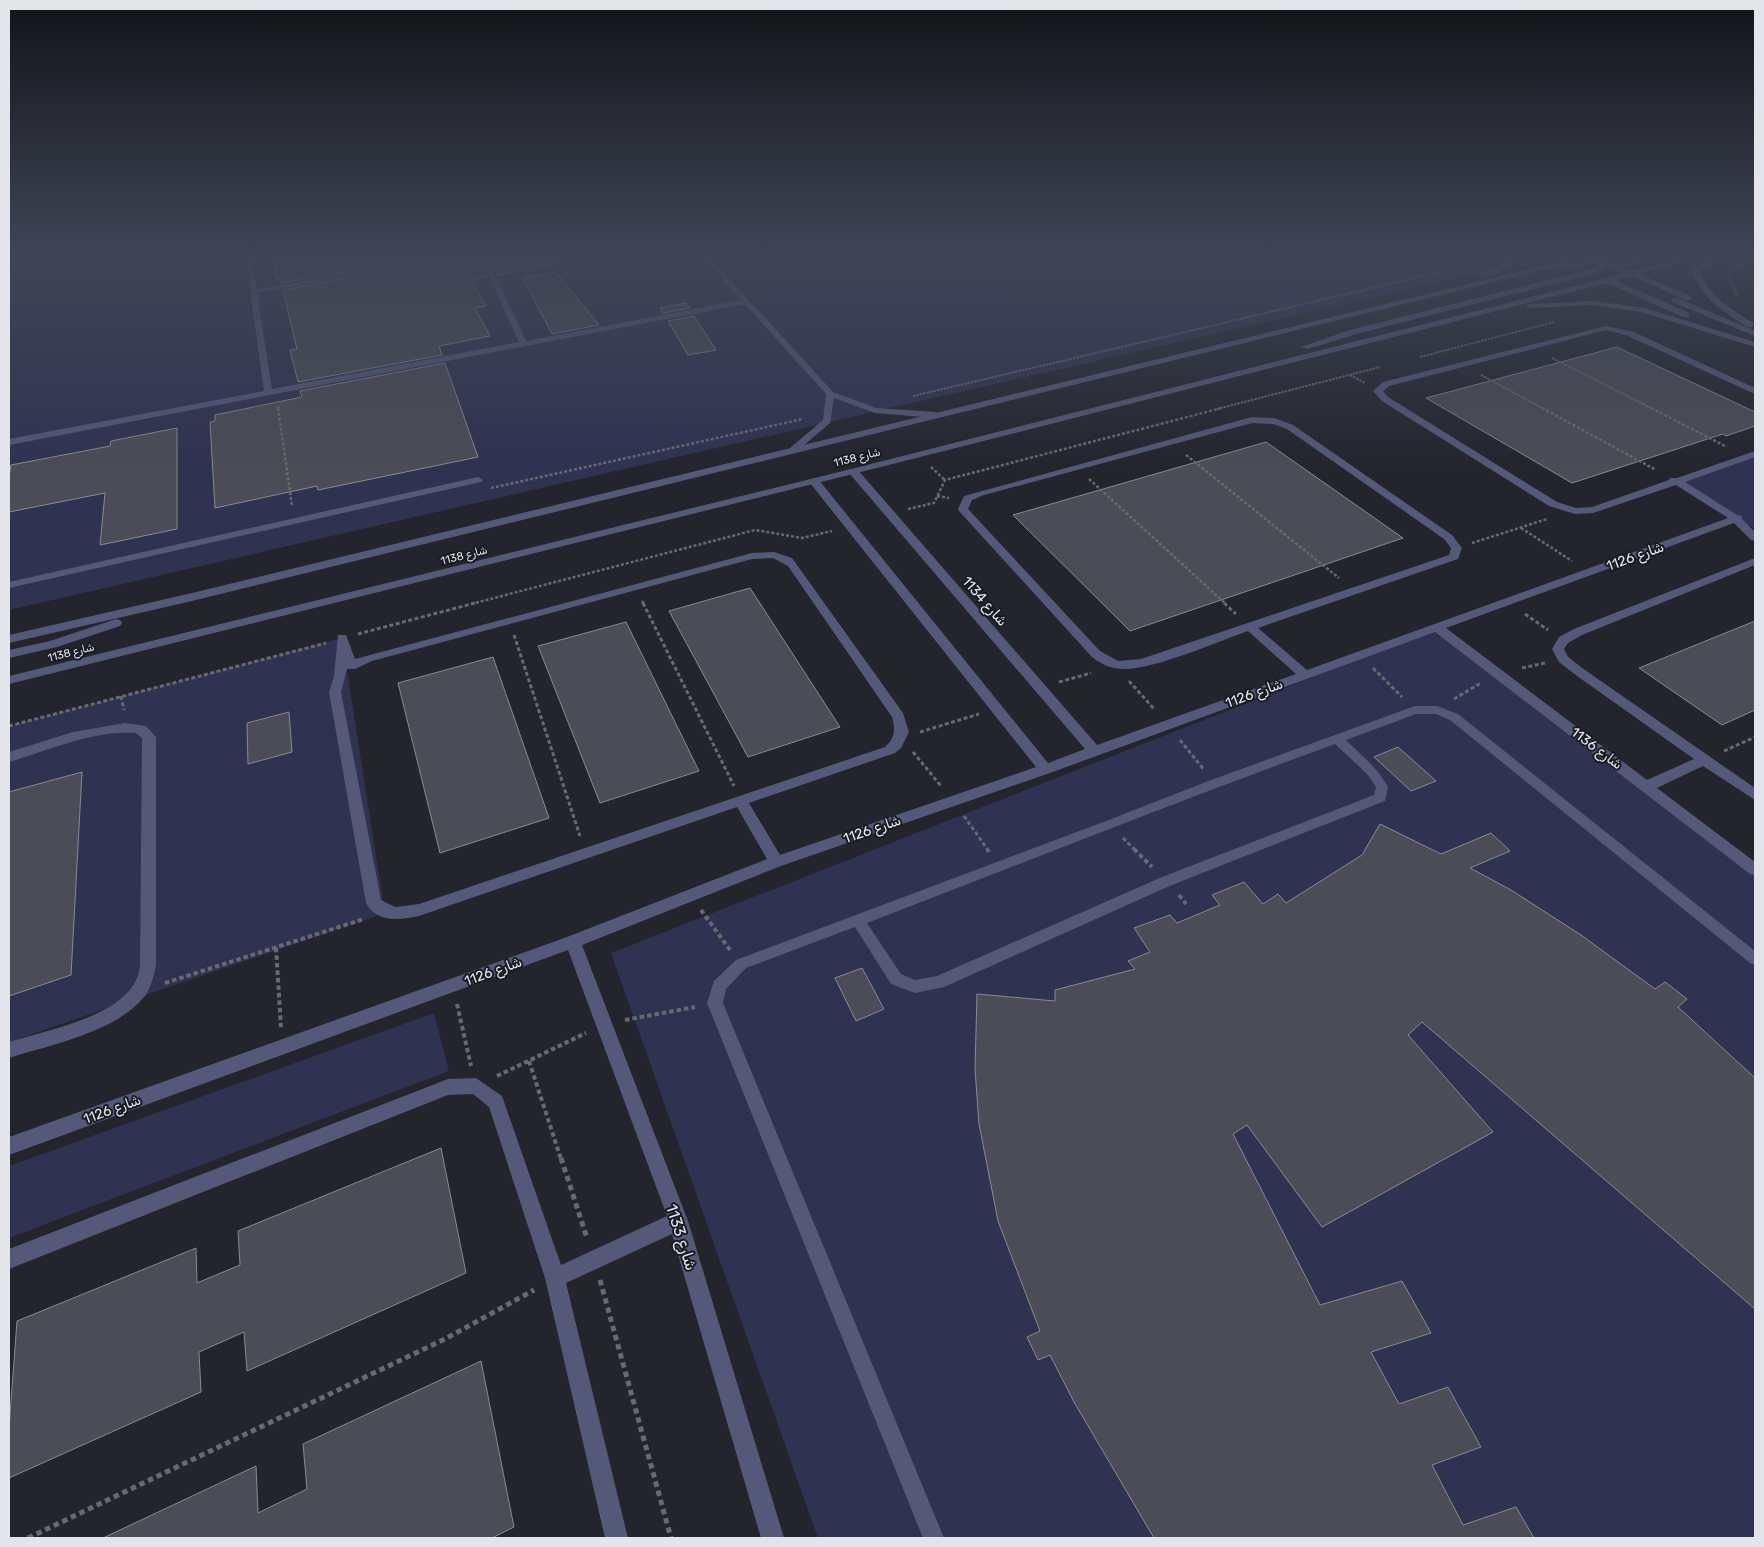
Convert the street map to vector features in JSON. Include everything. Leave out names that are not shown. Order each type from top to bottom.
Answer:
[{"type":"street","points":[[1274,334],[1283,326]]},
{"type":"street","name":"شارع 1138","points":[[9,639],[192,597],[1306,326]]},
{"type":"street","points":[[1227,375],[1276,356],[1376,326]]},
{"type":"street","name":"شارع 1138","points":[[9,680],[854,471],[1423,326]]},
{"type":"street","points":[[1697,326],[1755,345]]},
{"type":"street","points":[[1718,326],[1755,345]]},
{"type":"street","points":[[1737,326],[1755,334]]},
{"type":"street","points":[[1751,456],[1674,480],[1593,510],[1575,511],[1552,504],[1385,399],[1378,391],[1386,384],[1600,328],[1617,329],[1631,334],[1755,391]]},
{"type":"street","points":[[1252,420],[1279,422],[1290,427],[1448,537],[1457,548],[1454,557],[1132,666],[1108,664],[1096,654],[963,509],[968,498],[980,493],[1170,442],[1252,420]]},
{"type":"street","name":"شارع 1134","points":[[854,471],[1094,751]]},
{"type":"street","points":[[1674,480],[1710,499],[1738,518],[1755,538]]},
{"type":"street","points":[[814,481],[1045,769]]},
{"type":"street","name":"شارع 1126","points":[[9,1146],[574,942],[776,862],[1045,769],[1738,518]]},
{"type":"street","points":[[774,555],[782,557],[792,564],[898,716],[902,732],[901,738],[890,750],[586,854],[418,910],[404,914],[385,912],[374,903],[371,894],[335,692],[340,676],[342,638],[351,666],[368,658],[752,556],[774,555]]},
{"type":"street","points":[[1755,561],[1578,632],[1563,640],[1558,649],[1563,659],[1755,795]]},
{"type":"street","points":[[9,654],[53,644],[192,597]]},
{"type":"street","points":[[1250,627],[1305,674]]},
{"type":"street","name":"شارع 1136","points":[[1438,628],[1648,786],[1755,870]]},
{"type":"street","points":[[9,757],[116,728],[137,728],[144,731],[149,737],[148,965],[146,976],[138,992],[120,1009],[103,1018],[9,1050]]},
{"type":"street","points":[[1648,786],[1705,759]]},
{"type":"street","points":[[741,800],[776,862]]},
{"type":"street","name":"شارع 1133","points":[[574,942],[678,1221],[773,1538]]},
{"type":"street","points":[[9,1259],[448,1087],[476,1086],[496,1102],[554,1278],[616,1538]]},
{"type":"street","points":[[554,1278],[678,1221]]},
{"type":"lane","points":[[258,326],[268,393]]},
{"type":"lane","points":[[516,326],[524,344]]},
{"type":"lane","points":[[9,443],[616,326]]},
{"type":"lane","points":[[769,326],[830,394],[875,410],[936,415]]},
{"type":"lane","points":[[793,450],[827,421],[830,394]]},
{"type":"lane","points":[[9,585],[478,480]]},
{"type":"lane","points":[[9,589],[48,577]]},
{"type":"lane","points":[[933,1538],[716,1003],[720,986],[741,964],[1336,738],[1415,710],[1437,710],[1454,717],[1755,959]]},
{"type":"lane","points":[[858,920],[896,979],[915,987],[939,982],[1166,881],[1380,798],[1382,787],[1371,771],[1336,738]]},
{"type":"path","points":[[875,410],[888,401],[1208,326]]},
{"type":"path","points":[[1417,358],[1538,326]]},
{"type":"path","points":[[1530,346],[1751,456]]},
{"type":"path","points":[[1461,364],[1674,480]]},
{"type":"path","points":[[885,508],[899,512],[934,503],[945,480],[1388,365]]},
{"type":"path","points":[[268,393],[277,402],[285,442],[294,522]]},
{"type":"path","points":[[1170,442],[1355,591]]},
{"type":"path","points":[[1076,467],[1250,627]]},
{"type":"path","points":[[1457,548],[1575,511]]},
{"type":"path","points":[[9,726],[755,530],[802,538],[833,531],[844,518]]},
{"type":"path","points":[[1520,528],[1590,572]]},
{"type":"path","points":[[635,587],[741,800]]},
{"type":"path","points":[[1508,602],[1563,640]]},
{"type":"path","points":[[509,620],[586,854]]},
{"type":"path","points":[[1359,655],[1415,710]]},
{"type":"path","points":[[1705,759],[1755,737]]},
{"type":"path","points":[[1111,825],[1186,904]]},
{"type":"path","points":[[691,896],[741,964]]},
{"type":"path","points":[[138,992],[385,912]]},
{"type":"path","points":[[276,948],[282,1048]]},
{"type":"path","points":[[453,986],[476,1086]]},
{"type":"path","points":[[529,1060],[594,1260],[671,1538]]},
{"type":"path","points":[[28,1538],[445,1339],[554,1278]]},
{"type":"shaded area","points":[[9,326],[1248,326],[9,610]]},
{"type":"shaded area","points":[[1755,453],[1755,529],[1674,480]]},
{"type":"shaded area","points":[[1438,628],[1755,867],[1755,1538],[818,1538],[611,953]]},
{"type":"shaded area","points":[[342,638],[385,913],[9,1042],[9,726]]},
{"type":"shaded area","points":[[434,1013],[449,1071],[9,1238],[9,1166]]},
{"type":"building","points":[[292,326],[485,326],[490,336],[439,346],[442,355],[298,382],[290,350],[297,349]]},
{"type":"building","points":[[548,326],[593,326],[552,334]]},
{"type":"building","points":[[671,326],[701,326],[716,350],[688,355]]},
{"type":"building","points":[[1617,347],[1755,412],[1755,426],[1726,436],[1723,434],[1572,483],[1426,398]]},
{"type":"building","points":[[445,363],[478,457],[318,490],[317,486],[215,508],[210,422],[215,421],[215,415],[302,397],[300,391]]},
{"type":"building","points":[[177,428],[177,529],[100,545],[105,493],[9,512],[11,465],[110,446],[111,441]]},
{"type":"building","points":[[1266,442],[1403,538],[1130,631],[1013,515]]},
{"type":"building","points":[[750,588],[840,727],[748,757],[669,611]]},
{"type":"building","points":[[1755,621],[1755,710],[1722,725],[1639,668]]},
{"type":"building","points":[[626,622],[699,771],[600,803],[538,646]]},
{"type":"building","points":[[493,657],[549,818],[440,853],[398,683]]},
{"type":"building","points":[[289,712],[292,752],[248,764],[247,723]]},
{"type":"building","points":[[1398,747],[1436,781],[1411,791],[1374,757]]},
{"type":"building","points":[[82,772],[71,975],[9,996],[9,792]]},
{"type":"building","points":[[1380,824],[1441,854],[1491,833],[1510,851],[1470,868],[1511,890],[1581,935],[1655,989],[1665,982],[1687,999],[1678,1007],[1755,1078],[1755,1309],[1422,1022],[1408,1035],[1493,1132],[1322,1227],[1247,1125],[1233,1134],[1320,1305],[1402,1281],[1431,1333],[1371,1352],[1399,1404],[1448,1387],[1481,1447],[1432,1465],[1463,1525],[1516,1507],[1534,1538],[1154,1538],[1074,1402],[1050,1355],[1038,1360],[1027,1337],[1040,1331],[998,1221],[979,1124],[975,1069],[977,994],[1055,1001],[1055,990],[1135,969],[1128,961],[1150,952],[1134,928],[1170,915],[1177,923],[1220,905],[1212,895],[1244,882],[1263,904],[1278,894],[1286,903],[1362,855]]},
{"type":"building","points":[[862,968],[884,1009],[856,1021],[835,978]]},
{"type":"building","points":[[441,1148],[466,1273],[247,1371],[244,1332],[199,1352],[201,1392],[9,1478],[9,1428],[17,1321],[196,1248],[197,1283],[240,1265],[238,1231]]},
{"type":"building","points":[[481,1361],[514,1527],[492,1538],[103,1538],[256,1466],[258,1513],[307,1489],[303,1444]]}]
